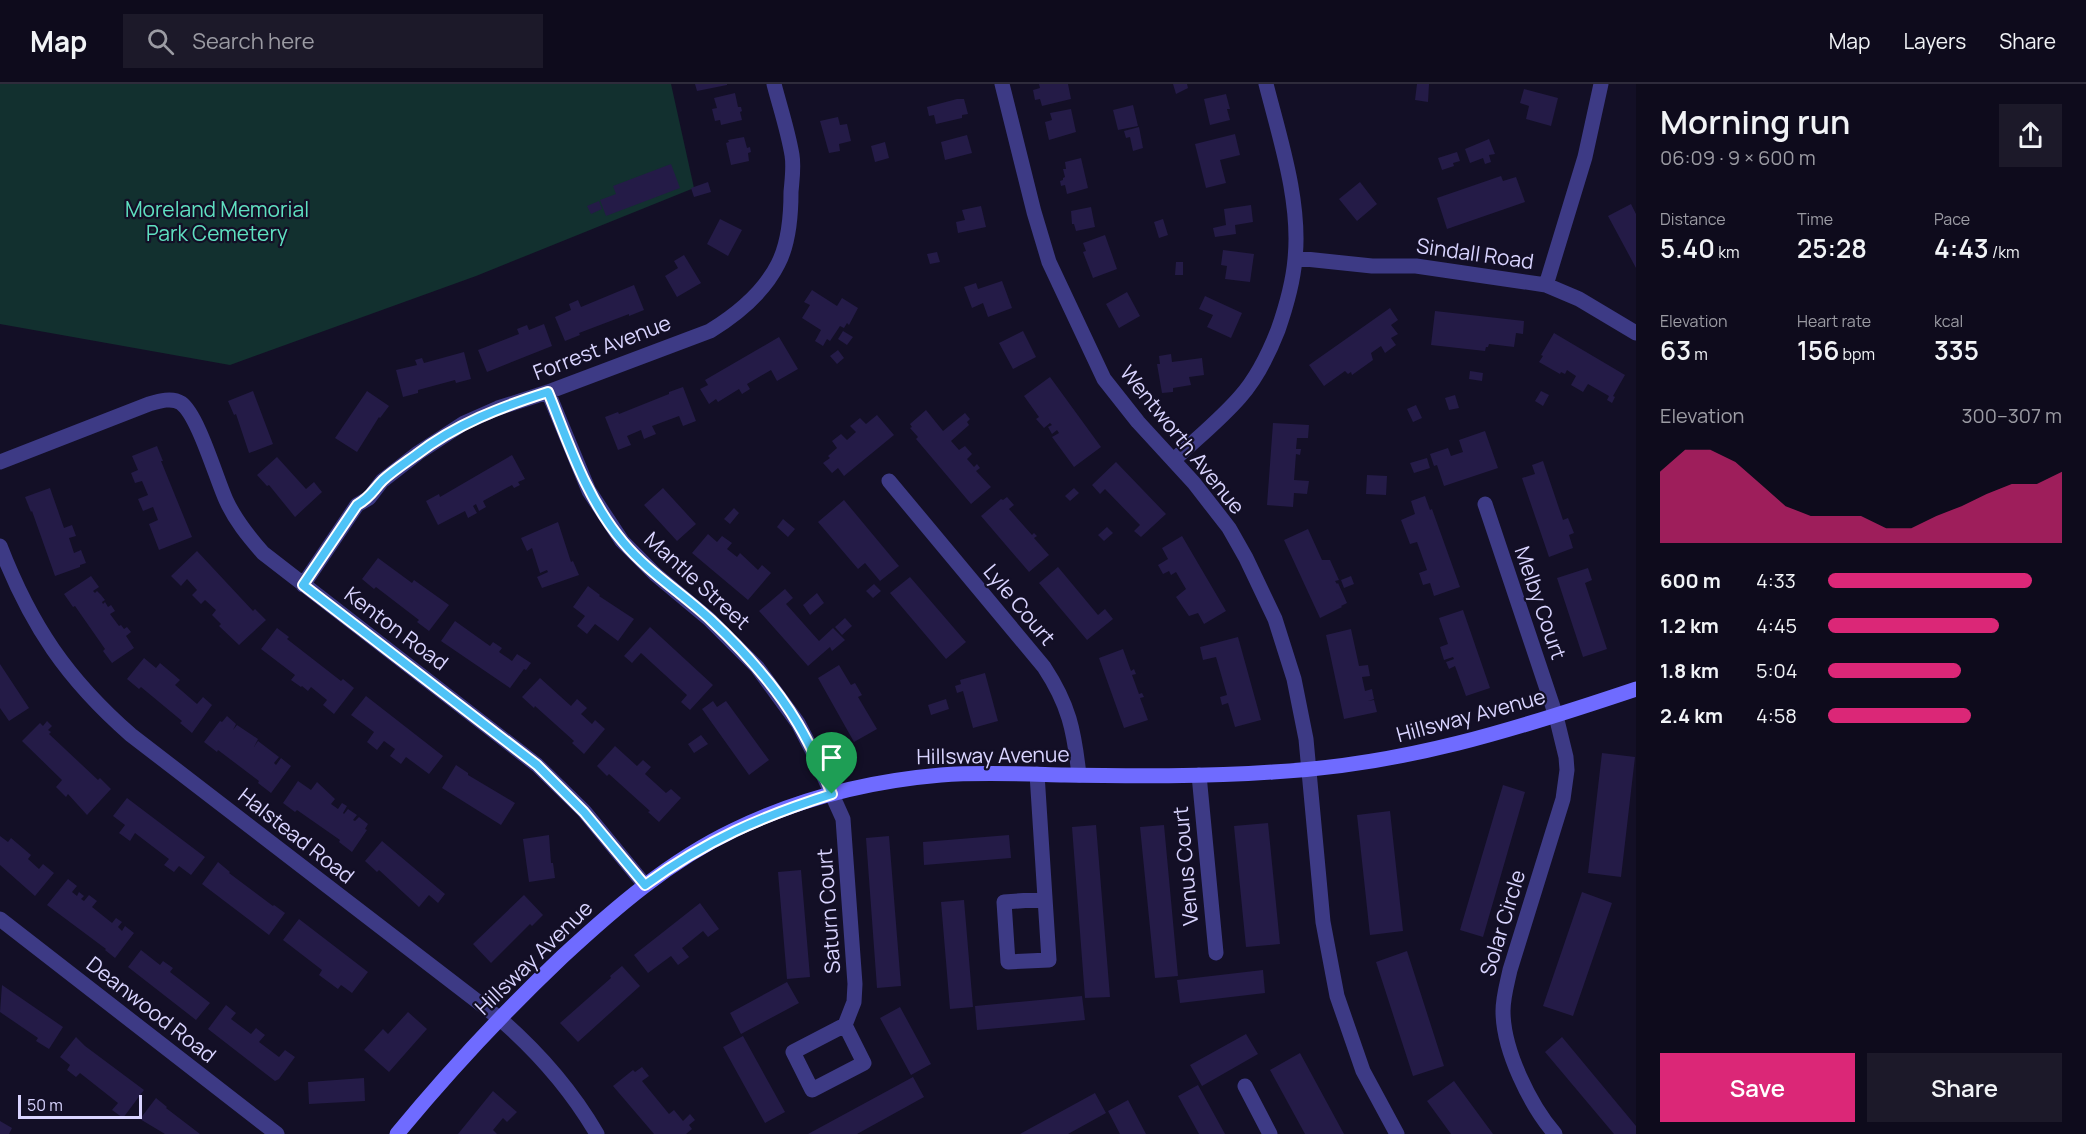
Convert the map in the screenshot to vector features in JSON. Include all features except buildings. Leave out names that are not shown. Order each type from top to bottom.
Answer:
[{"type":"street","name":"Forrest Avenue","points":[[303,585],[357,505],[369,498],[382,481],[439,438],[464,423],[498,408],[548,392],[710,331],[729,319],[765,283],[778,263],[786,238],[791,209],[792,157],[774,84]]},
{"type":"street","name":"Wentworth Avenue","points":[[1002,84],[1049,262],[1104,379],[1229,528],[1262,589],[1287,651],[1306,739],[1323,922],[1335,986],[1364,1071],[1397,1134]]},
{"type":"street","points":[[1174,460],[1241,395],[1264,362],[1282,318],[1296,258],[1295,217],[1266,84]]},
{"type":"street","points":[[1546,285],[1585,157],[1601,84]]},
{"type":"street","name":"Sindall Road","points":[[1296,258],[1372,266],[1416,266],[1546,285],[1579,299],[1636,333]]},
{"type":"street","name":"Mantle Street","points":[[548,392],[585,483],[605,517],[637,558],[710,619],[757,667],[798,723],[832,794]]},
{"type":"street","name":"Kenton Road","points":[[0,462],[149,404],[171,400],[180,402],[194,421],[226,501],[236,519],[263,553],[537,765],[591,818],[645,885]]},
{"type":"street","name":"Lyle Court","points":[[889,480],[1044,667],[1058,688],[1072,724],[1078,775]]},
{"type":"street","name":"Melby Court","points":[[1485,504],[1556,716]]},
{"type":"street","name":"Halstead Road","points":[[0,546],[35,624],[70,674],[102,710],[131,735],[499,1018],[522,1039],[554,1075],[597,1134]]},
{"type":"street","name":"Hillsway Avenue","points":[[397,1134],[499,1018],[594,928],[645,885],[686,856],[736,829],[783,810],[832,794],[878,784],[939,775],[1199,775],[1310,769],[1427,752],[1490,736],[1636,689]]},
{"type":"street","name":"Solar Circle","points":[[1555,1134],[1531,1100],[1517,1071],[1503,1013],[1504,994],[1510,970],[1563,799],[1566,757],[1556,716]]},
{"type":"street","points":[[1037,774],[1049,960],[1008,962],[1004,902],[1045,899]]},
{"type":"street","name":"Venus Court","points":[[1199,775],[1216,953]]},
{"type":"street","name":"Saturn Court","points":[[832,794],[843,819],[855,984],[854,1002],[845,1025]]},
{"type":"street","name":"Deanwood Road","points":[[0,919],[277,1134]]},
{"type":"street","points":[[845,1025],[864,1063],[812,1090],[793,1052],[845,1025]]},
{"type":"street","points":[[1245,1086],[1270,1134]]},
{"type":"green space","name":"Moreland Memorial Park Cemetery","points":[[0,84],[671,84],[694,188],[476,276],[230,365],[0,324]]},
{"type":"route","points":[[548,392],[578,467],[605,517],[637,558],[710,619],[757,667],[798,723],[832,794],[736,829],[686,856],[645,885],[609,839],[560,786],[537,765],[303,585],[357,505],[369,498],[382,481],[439,438],[464,423],[498,408],[548,392]]}]
